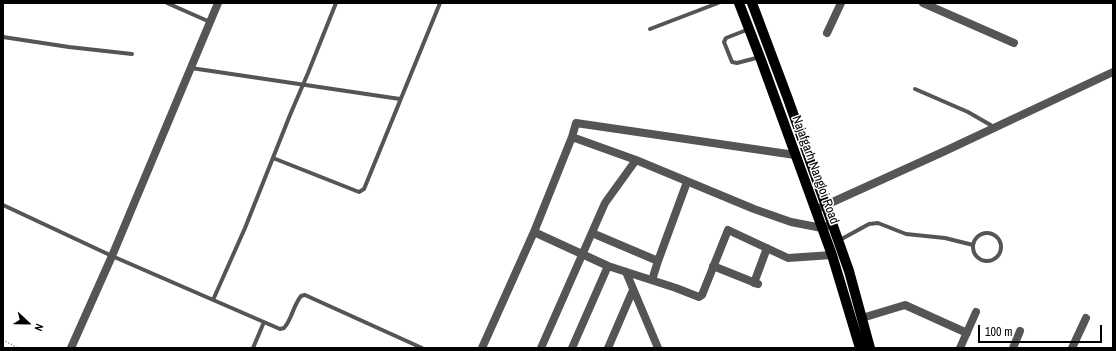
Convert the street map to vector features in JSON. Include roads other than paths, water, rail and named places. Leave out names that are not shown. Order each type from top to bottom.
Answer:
[{"type":"main road","name":"Najafgarh Nangloi Road","points":[[739,3],[832,255],[860,348]]},
{"type":"main road","points":[[752,3],[849,271],[870,348]]},
{"type":"main road","points":[[748,27],[759,22]]},
{"type":"main road","points":[[770,85],[781,80]]},
{"type":"street","points":[[71,348],[112,256],[218,3]]},
{"type":"street","points":[[827,34],[841,3]]},
{"type":"street","points":[[923,3],[1014,43]]},
{"type":"street","points":[[816,210],[1113,72]]},
{"type":"street","points":[[482,348],[534,232],[572,137],[576,123],[795,154]]},
{"type":"street","points":[[572,137],[636,160],[754,209],[791,222],[822,228],[832,224]]},
{"type":"street","points":[[541,348],[608,198],[636,160]]},
{"type":"street","points":[[652,280],[687,182]]},
{"type":"street","points":[[534,232],[608,266],[699,297],[702,295],[728,230],[788,258],[832,255]]},
{"type":"street","points":[[592,233],[658,261]]},
{"type":"street","points":[[713,266],[756,284],[767,248]]},
{"type":"street","points":[[572,348],[608,266]]},
{"type":"street","points":[[626,272],[657,344],[651,348]]},
{"type":"street","points":[[608,348],[634,290]]},
{"type":"street","points":[[862,318],[905,305],[967,333]]},
{"type":"street","points":[[960,348],[976,312]]},
{"type":"street","points":[[1072,348],[1086,318]]},
{"type":"street","points":[[1013,348],[1020,331]]},
{"type":"lane","points":[[167,3],[210,22]]},
{"type":"lane","points":[[213,300],[245,228],[336,3]]},
{"type":"lane","points":[[273,158],[359,192],[362,191],[440,3]]},
{"type":"lane","points":[[650,29],[718,3]]},
{"type":"lane","points":[[748,27],[726,38],[724,42],[732,62],[737,63],[760,57]]},
{"type":"lane","points":[[3,37],[132,54]]},
{"type":"lane","points":[[191,68],[400,99]]},
{"type":"lane","points":[[915,89],[968,112],[995,128]]},
{"type":"lane","points":[[3,205],[112,256],[280,329],[287,325],[297,301],[301,296],[305,295],[422,348]]},
{"type":"lane","points":[[838,241],[869,224],[878,223],[906,234],[945,238],[973,246]]},
{"type":"lane","points":[[985,233],[990,233],[999,240],[1000,250],[998,255],[994,258],[984,260],[975,254],[973,246],[976,238],[985,233]]},
{"type":"lane","points":[[253,348],[264,322]]}]
